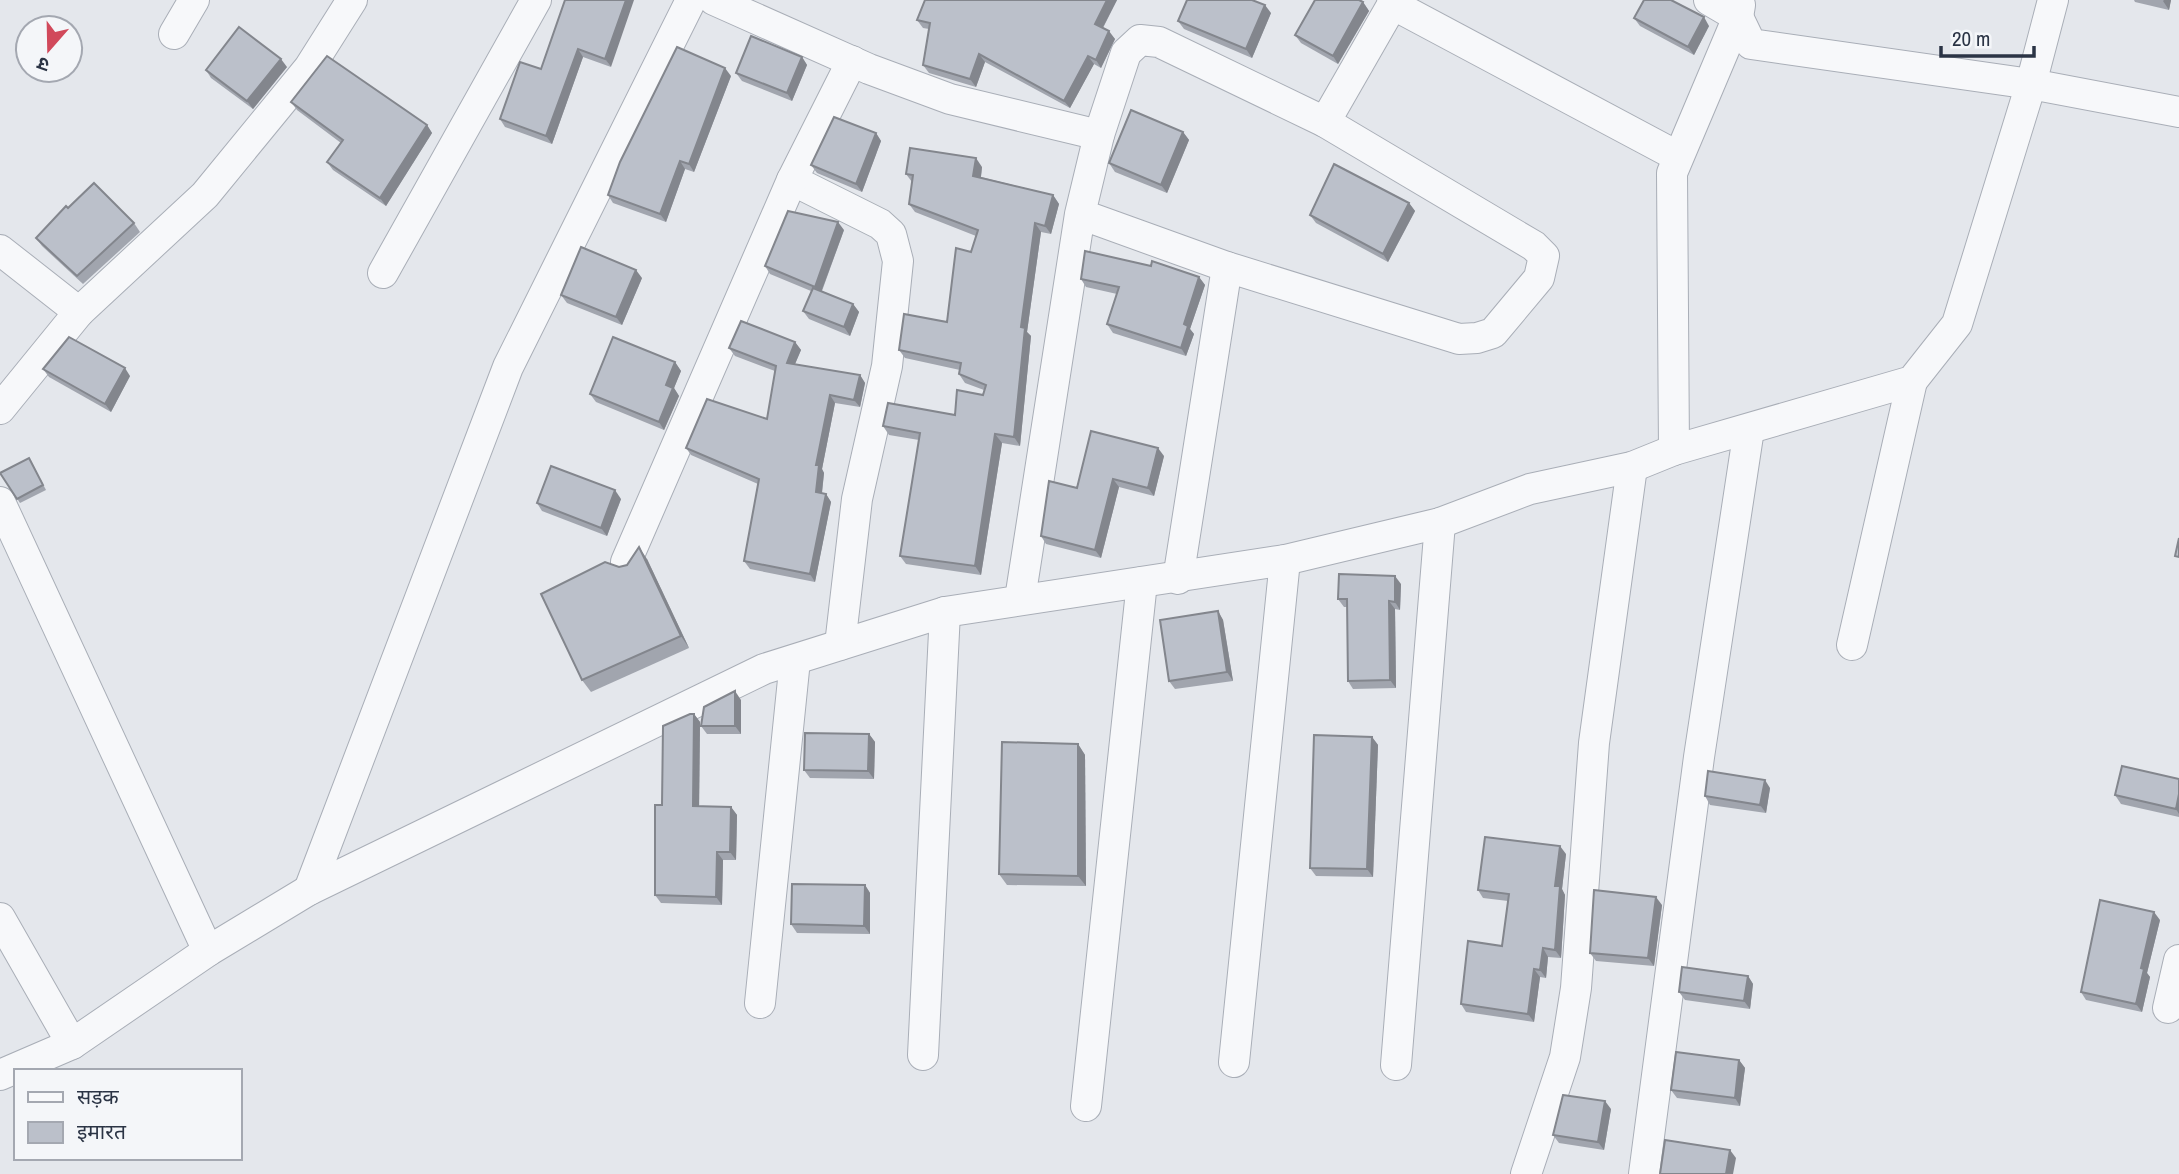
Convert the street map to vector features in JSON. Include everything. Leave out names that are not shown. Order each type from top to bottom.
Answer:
[{"type":"street","points":[[174,34],[194,0]]},
{"type":"street","points":[[0,409],[79,312],[205,195],[309,68],[352,0]]},
{"type":"street","points":[[383,273],[536,0]]},
{"type":"street","points":[[309,890],[508,367],[691,0]]},
{"type":"street","points":[[714,0],[852,61],[950,99],[1099,135]]},
{"type":"street","points":[[1709,0],[1739,9]]},
{"type":"street","points":[[1852,645],[1912,382],[1957,324],[2031,84],[2053,0]]},
{"type":"street","points":[[1325,122],[1393,2],[1677,156]]},
{"type":"street","points":[[1739,9],[1751,44],[2031,84],[2179,112]]},
{"type":"street","points":[[1674,450],[1672,173],[1739,9]]},
{"type":"street","points":[[1020,599],[1080,214],[1099,135],[1126,53],[1140,40],[1159,42],[1325,122],[1534,247],[1544,256],[1539,278],[1493,332],[1476,338],[1459,338],[1227,267],[1080,214]]},
{"type":"street","points":[[626,562],[792,180],[852,61]]},
{"type":"street","points":[[792,180],[880,224],[891,234],[898,261],[887,366],[857,499],[840,645]]},
{"type":"street","points":[[0,250],[79,312]]},
{"type":"street","points":[[1178,579],[1227,267]]},
{"type":"street","points":[[0,1075],[72,1044],[208,951],[309,890],[764,669],[945,612],[1020,599],[1178,579],[1284,560],[1440,523],[1530,489],[1632,467],[1674,450],[1912,382]]},
{"type":"street","points":[[1644,1174],[1699,757],[1749,429]]},
{"type":"street","points":[[1526,1174],[1565,1057],[1576,988],[1594,743],[1632,467]]},
{"type":"street","points":[[0,502],[208,951]]},
{"type":"street","points":[[1396,1065],[1440,523]]},
{"type":"street","points":[[1234,1062],[1284,560]]},
{"type":"street","points":[[1086,1106],[1142,582]]},
{"type":"street","points":[[923,1055],[945,612]]},
{"type":"street","points":[[760,1003],[795,660]]},
{"type":"street","points":[[0,918],[72,1044]]},
{"type":"street","points":[[2168,1008],[2179,960]]},
{"type":"building","points":[[565,0],[626,0],[605,59],[578,49],[546,136],[500,119],[520,62],[541,69]]},
{"type":"building","points":[[925,0],[1107,0],[1095,24],[1109,31],[1096,60],[1088,56],[1064,101],[979,54],[970,79],[923,65],[930,23],[917,20]]},
{"type":"building","points":[[1187,0],[1252,0],[1265,5],[1246,49],[1178,21]]},
{"type":"building","points":[[1315,0],[1363,2],[1333,56],[1295,35]]},
{"type":"building","points":[[1644,0],[1671,0],[1704,17],[1688,47],[1634,18]]},
{"type":"building","points":[[239,27],[281,59],[247,101],[206,70]]},
{"type":"building","points":[[751,36],[802,57],[787,93],[736,73]]},
{"type":"building","points":[[677,47],[725,68],[689,164],[680,161],[660,214],[608,195],[620,162]]},
{"type":"building","points":[[327,56],[427,125],[380,198],[327,162],[343,140],[291,102]]},
{"type":"building","points":[[1131,110],[1183,132],[1161,185],[1109,163]]},
{"type":"building","points":[[834,117],[876,133],[856,184],[811,165]]},
{"type":"building","points":[[910,148],[976,158],[973,176],[1053,195],[1045,226],[1035,223],[1021,327],[1025,328],[1014,437],[995,434],[975,566],[900,556],[920,433],[883,426],[888,403],[955,415],[957,390],[983,395],[986,385],[959,374],[961,363],[899,350],[904,314],[947,322],[956,248],[971,252],[978,230],[909,204],[913,175],[906,174]]},
{"type":"building","points":[[1334,164],[1409,203],[1383,254],[1310,215]]},
{"type":"building","points":[[94,183],[134,223],[77,276],[36,238],[66,206],[68,208]]},
{"type":"building","points":[[788,211],[838,222],[815,287],[765,266]]},
{"type":"building","points":[[581,247],[636,270],[616,317],[561,295]]},
{"type":"building","points":[[1085,251],[1151,266],[1152,261],[1199,277],[1184,324],[1188,326],[1181,348],[1107,324],[1119,287],[1081,279]]},
{"type":"building","points":[[813,288],[853,304],[844,327],[803,311]]},
{"type":"building","points":[[741,321],[795,342],[787,363],[860,375],[854,400],[830,395],[816,465],[819,465],[816,492],[826,494],[810,574],[744,561],[759,479],[686,448],[707,399],[767,419],[776,366],[729,348]]},
{"type":"building","points":[[69,337],[125,368],[105,404],[43,369]]},
{"type":"building","points":[[613,337],[675,362],[666,385],[673,388],[659,422],[590,394]]},
{"type":"building","points":[[1091,431],[1158,448],[1148,488],[1113,479],[1095,550],[1041,536],[1049,481],[1077,488]]},
{"type":"building","points":[[29,458],[43,485],[17,499],[0,473]]},
{"type":"building","points":[[551,466],[615,490],[601,528],[537,503]]},
{"type":"building","points":[[2179,538],[2179,557],[2175,556]]},
{"type":"building","points":[[639,547],[681,636],[582,680],[541,594],[605,562],[619,567],[627,565]]},
{"type":"building","points":[[1339,574],[1395,576],[1395,602],[1389,601],[1390,680],[1348,681],[1347,599],[1338,599]]},
{"type":"building","points":[[1218,611],[1227,672],[1169,681],[1160,620]]},
{"type":"building","points":[[735,691],[735,726],[701,726],[704,707]]},
{"type":"building","points":[[694,714],[693,806],[731,807],[730,852],[717,852],[716,897],[655,895],[655,805],[662,805],[663,726]]},
{"type":"building","points":[[805,733],[869,734],[868,771],[804,770]]},
{"type":"building","points":[[1314,735],[1372,737],[1367,869],[1310,868]]},
{"type":"building","points":[[1002,742],[1078,744],[1078,876],[999,874]]},
{"type":"building","points":[[2122,766],[2179,779],[2176,809],[2115,795]]},
{"type":"building","points":[[1708,771],[1765,780],[1760,805],[1705,796]]},
{"type":"building","points":[[1485,837],[1560,846],[1555,886],[1560,886],[1555,950],[1543,948],[1540,970],[1534,969],[1528,1014],[1461,1004],[1468,941],[1502,946],[1509,894],[1478,890]]},
{"type":"building","points":[[792,884],[865,885],[864,926],[791,924]]},
{"type":"building","points":[[1594,890],[1656,897],[1648,958],[1590,953]]},
{"type":"building","points":[[2100,900],[2154,912],[2136,1004],[2081,992]]},
{"type":"building","points":[[1682,967],[1748,976],[1744,1001],[1679,992]]},
{"type":"building","points":[[1676,1052],[1739,1060],[1735,1098],[1671,1090]]},
{"type":"building","points":[[1563,1095],[1605,1101],[1598,1142],[1553,1135]]},
{"type":"building","points":[[1665,1140],[1730,1150],[1726,1174],[1660,1174]]}]
